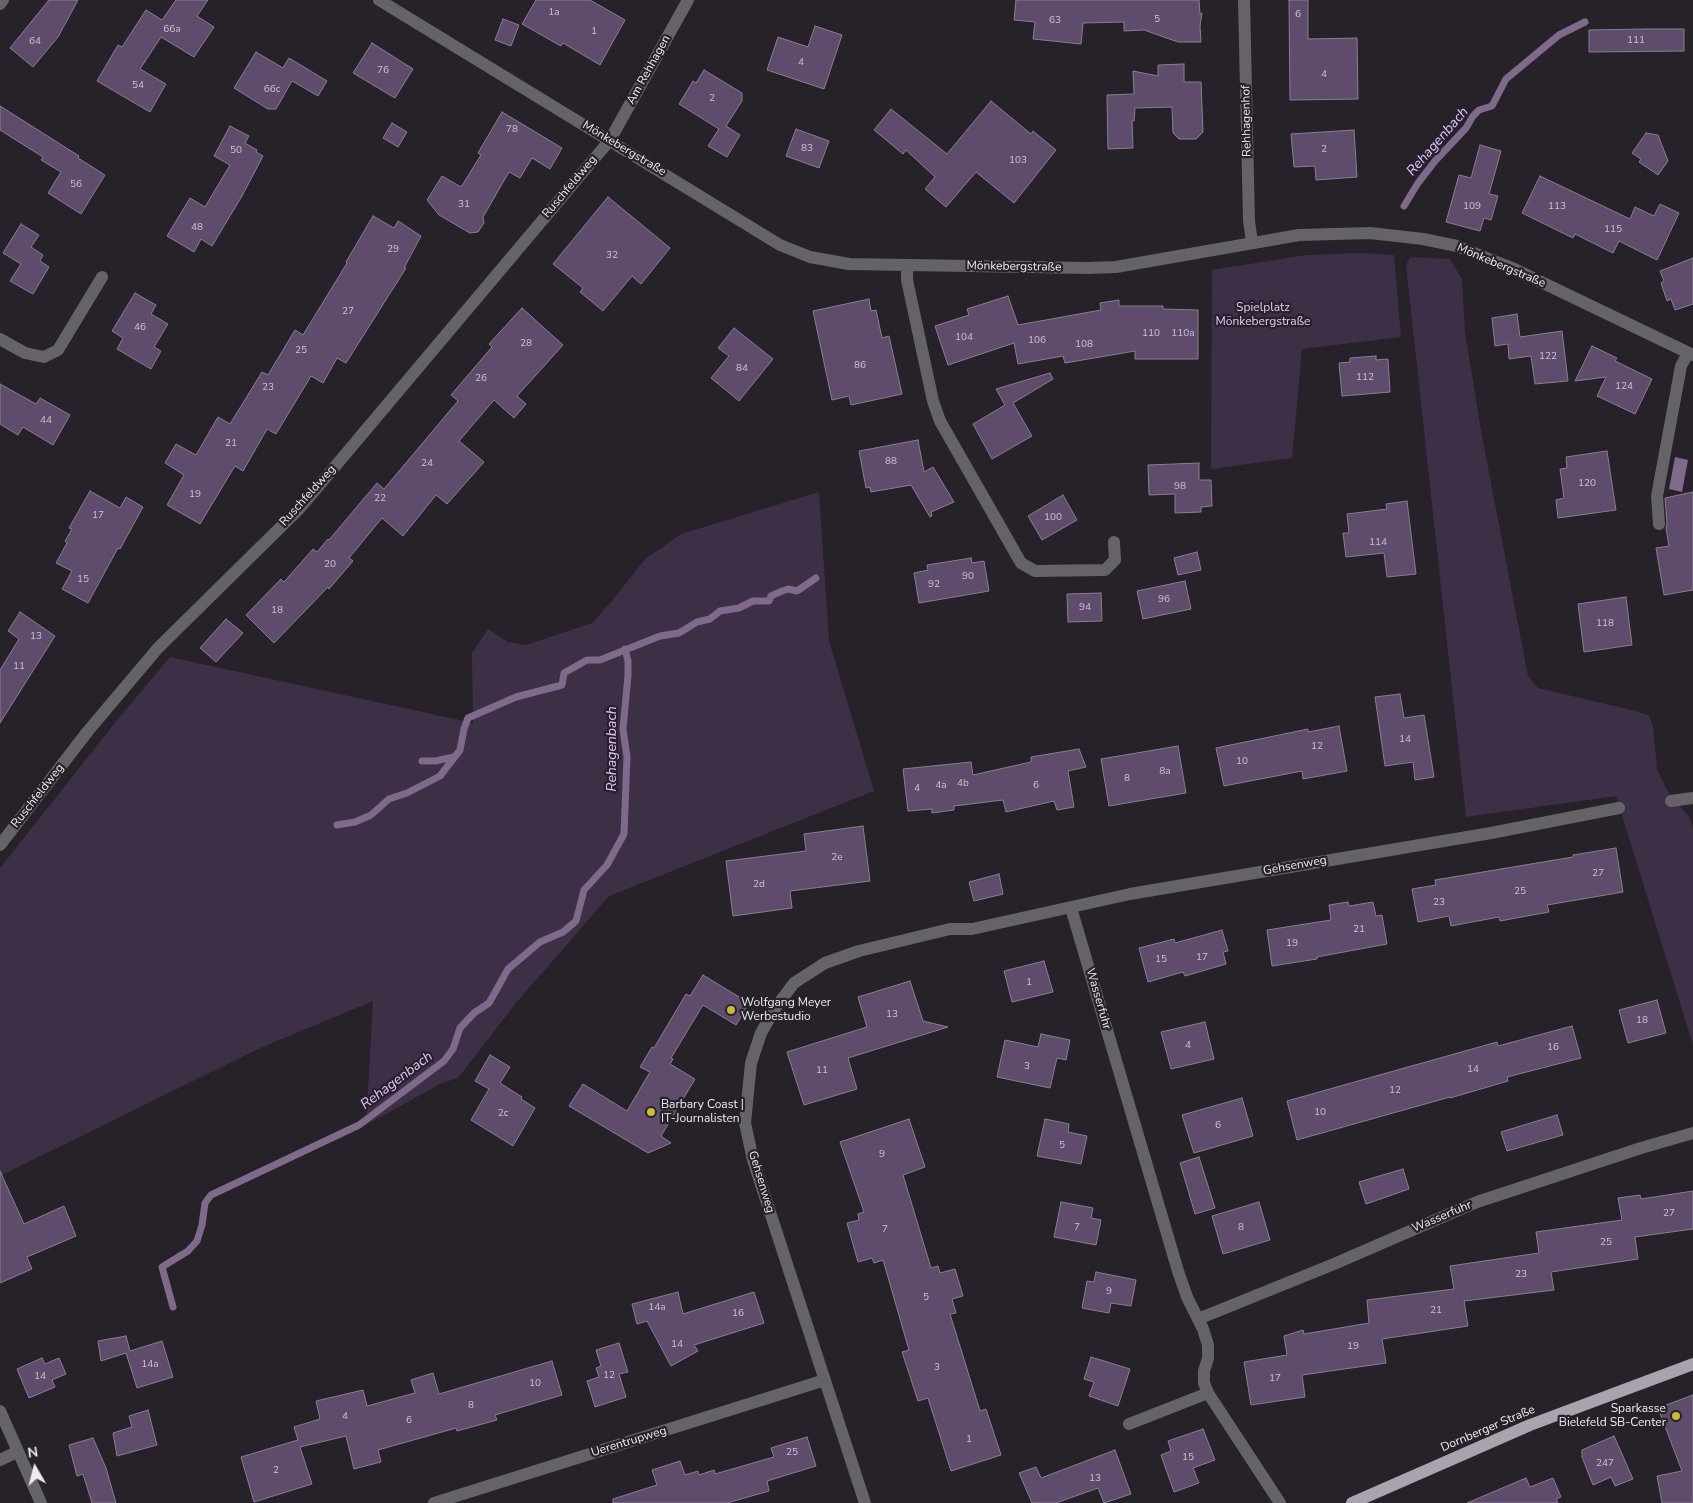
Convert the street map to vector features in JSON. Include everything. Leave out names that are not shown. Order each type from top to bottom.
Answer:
[{"type":"main road","name":"Dornberger Straße","points":[[1352,1503],[1530,1425],[1693,1364]]},
{"type":"street","points":[[0,4],[3,0]]},
{"type":"street","name":"Mönkebergstraße","points":[[381,0],[780,245],[810,257],[849,264],[907,266],[1116,267],[1299,235],[1370,233],[1423,239],[1457,246],[1512,268],[1691,354]]},
{"type":"street","name":"Am Rehhagen","points":[[610,140],[688,0]]},
{"type":"street","name":"Rehhagenhof","points":[[1244,0],[1249,221],[1252,242]]},
{"type":"street","name":"Ruschfeldweg","points":[[0,845],[88,731],[158,648],[300,508],[610,140]]},
{"type":"street","points":[[907,266],[907,280],[933,401],[940,421],[1021,563],[1035,571],[1105,570],[1115,560],[1114,542]]},
{"type":"street","points":[[0,339],[25,354],[44,357],[58,350],[102,277]]},
{"type":"street","points":[[1659,524],[1657,496],[1681,366],[1691,354]]},
{"type":"street","points":[[1670,801],[1693,798]]},
{"type":"street","name":"Gehsenweg","points":[[866,1503],[753,1160],[745,1123],[751,1063],[762,1033],[776,1007],[794,984],[825,963],[859,951],[950,929],[972,929],[1130,894],[1482,834],[1619,808]]},
{"type":"street","name":"Wasserfuhr","points":[[1071,908],[1178,1271],[1208,1345],[1204,1383],[1208,1393],[1280,1503]]},
{"type":"street","name":"Wasserfuhr","points":[[1198,1319],[1334,1264],[1477,1202],[1641,1148],[1693,1133]]},
{"type":"street","name":"Uerentrupweg","points":[[434,1503],[825,1380]]},
{"type":"street","points":[[1129,1424],[1208,1393]]},
{"type":"street","points":[[0,1411],[41,1503]]},
{"type":"street","points":[[0,1460],[18,1452]]},
{"type":"green space","name":"Spielplatz Mönkebergstraße","points":[[1362,253],[1394,255],[1401,337],[1302,349],[1292,458],[1211,469],[1212,270],[1306,255]]},
{"type":"green space","points":[[1410,257],[1450,259],[1462,279],[1465,332],[1482,436],[1528,676],[1538,688],[1636,711],[1649,716],[1653,726],[1657,769],[1668,792],[1690,818],[1693,829],[1693,1045],[1616,796],[1466,817],[1406,265]]},
{"type":"green space","points":[[819,492],[829,641],[874,791],[609,896],[516,1003],[458,1078],[442,1083],[366,1125],[373,1001],[258,1049],[0,1176],[0,868],[118,719],[170,657],[473,723],[472,653],[488,629],[508,642],[526,645],[592,623],[645,559],[681,534]]},
{"type":"shaded area","points":[[1675,457],[1688,460],[1682,492],[1669,489]]},
{"type":"building","points":[[49,0],[78,0],[58,37],[33,67],[10,48]]},
{"type":"building","points":[[176,0],[208,0],[197,16],[214,27],[194,57],[161,37],[140,69],[166,84],[150,112],[97,81],[118,45],[122,47],[146,10],[162,20]]},
{"type":"building","points":[[536,0],[590,0],[625,20],[600,65],[563,43],[561,46],[522,24]]},
{"type":"building","points":[[1016,0],[1199,0],[1200,14],[1202,13],[1200,26],[1201,42],[1178,42],[1144,30],[1124,31],[1124,22],[1083,23],[1081,44],[1033,39],[1035,22],[1014,20]]},
{"type":"building","points":[[1289,0],[1308,0],[1308,39],[1357,38],[1358,99],[1290,100]]},
{"type":"building","points":[[503,19],[519,25],[511,46],[495,40]]},
{"type":"building","points":[[815,26],[842,35],[824,89],[767,70],[778,37],[808,47]]},
{"type":"building","points":[[1684,29],[1684,51],[1589,52],[1589,30]]},
{"type":"building","points":[[372,43],[413,69],[395,98],[353,73]]},
{"type":"building","points":[[256,52],[283,68],[289,58],[327,81],[318,96],[292,81],[276,109],[268,109],[234,88]]},
{"type":"building","points":[[1184,64],[1184,82],[1201,82],[1203,132],[1196,139],[1179,139],[1173,133],[1172,107],[1135,108],[1134,121],[1132,121],[1133,148],[1108,149],[1107,95],[1134,94],[1133,71],[1158,76],[1158,65]]},
{"type":"building","points":[[704,70],[742,93],[742,101],[726,126],[740,135],[727,157],[708,146],[719,129],[679,104],[693,81],[696,83]]},
{"type":"building","points":[[991,101],[1031,134],[1033,131],[1056,150],[1014,203],[976,172],[946,207],[925,189],[935,177],[906,150],[903,154],[874,130],[891,109],[947,154]]},
{"type":"building","points":[[0,106],[79,156],[78,158],[105,175],[81,214],[48,193],[61,172],[41,160],[43,157],[0,130]]},
{"type":"building","points":[[502,112],[562,148],[550,169],[532,158],[520,178],[509,172],[483,217],[484,223],[478,232],[470,233],[439,215],[427,200],[442,176],[461,187],[481,155],[478,153]]},
{"type":"building","points":[[392,123],[407,132],[398,147],[383,138]]},
{"type":"building","points":[[230,126],[249,136],[245,143],[263,156],[212,246],[201,239],[194,252],[167,236],[190,198],[205,207],[230,165],[214,156]]},
{"type":"building","points":[[796,129],[829,141],[819,168],[786,156]]},
{"type":"building","points":[[1354,130],[1357,177],[1316,180],[1315,166],[1294,167],[1291,134]]},
{"type":"building","points":[[1646,133],[1658,135],[1668,161],[1658,175],[1639,162],[1641,159],[1632,153]]},
{"type":"building","points":[[1480,145],[1501,151],[1489,194],[1498,196],[1491,220],[1484,218],[1480,231],[1446,222],[1459,175],[1471,178]]},
{"type":"building","points":[[1540,176],[1630,219],[1635,207],[1654,216],[1660,204],[1679,213],[1657,260],[1619,241],[1613,253],[1575,234],[1573,238],[1522,213]]},
{"type":"building","points":[[608,197],[670,248],[641,284],[632,276],[603,311],[580,292],[583,288],[553,264]]},
{"type":"building","points":[[373,216],[394,228],[398,221],[421,236],[404,268],[406,268],[346,363],[337,358],[323,383],[311,376],[276,434],[267,429],[243,471],[235,466],[200,524],[167,505],[184,475],[165,463],[176,444],[196,455],[218,417],[230,424],[262,372],[268,375],[295,330],[303,335]]},
{"type":"building","points":[[21,224],[39,235],[31,247],[43,255],[40,261],[49,267],[33,294],[10,281],[21,264],[3,253]]},
{"type":"building","points":[[1693,258],[1693,304],[1675,310],[1671,299],[1667,301],[1661,283],[1664,281],[1660,271]]},
{"type":"building","points":[[135,293],[156,305],[151,314],[168,324],[154,347],[161,351],[151,369],[117,349],[123,338],[112,331]]},
{"type":"building","points":[[1008,296],[1018,325],[1101,310],[1100,303],[1119,300],[1119,306],[1163,306],[1163,309],[1198,310],[1198,359],[1135,359],[1135,351],[1065,363],[1063,356],[1018,364],[1014,343],[948,365],[935,326],[969,315],[967,309]]},
{"type":"building","points":[[869,299],[871,311],[876,310],[882,338],[889,336],[902,394],[851,405],[849,396],[832,400],[813,311]]},
{"type":"building","points":[[522,308],[563,345],[517,396],[526,404],[514,418],[494,400],[459,441],[484,462],[447,504],[436,495],[403,536],[382,518],[349,558],[353,561],[329,589],[328,587],[274,643],[246,615],[281,579],[284,582],[313,549],[317,552],[329,540],[377,483],[384,489],[458,401],[451,395],[492,347],[489,344]]},
{"type":"building","points":[[1517,314],[1520,337],[1562,331],[1568,381],[1535,384],[1531,356],[1509,359],[1508,344],[1495,346],[1492,318]]},
{"type":"building","points":[[734,328],[773,359],[739,401],[711,378],[729,356],[718,348]]},
{"type":"building","points":[[1592,346],[1617,358],[1615,361],[1652,379],[1635,414],[1597,396],[1606,377],[1575,381]]},
{"type":"building","points":[[1376,356],[1376,360],[1388,359],[1390,392],[1342,396],[1339,363],[1350,362],[1350,358]]},
{"type":"building","points":[[1050,373],[1053,379],[1013,403],[1032,436],[992,459],[973,424],[1005,405],[996,389]]},
{"type":"building","points":[[0,384],[36,404],[40,398],[70,415],[53,445],[23,427],[18,435],[0,424]]},
{"type":"building","points":[[918,440],[924,472],[933,467],[954,502],[931,512],[932,516],[930,517],[911,485],[871,492],[870,487],[866,488],[859,451]]},
{"type":"building","points":[[1607,451],[1616,510],[1558,518],[1556,500],[1564,498],[1560,469],[1567,468],[1566,457]]},
{"type":"building","points":[[1199,463],[1199,480],[1211,480],[1212,506],[1201,507],[1201,512],[1175,513],[1175,494],[1149,495],[1148,465]]},
{"type":"building","points":[[90,491],[120,508],[126,497],[143,507],[88,603],[62,589],[72,571],[56,563],[67,543],[65,541],[72,529],[69,528]]},
{"type":"building","points":[[1693,492],[1693,590],[1664,595],[1656,548],[1669,546],[1665,498]]},
{"type":"building","points":[[1063,495],[1077,520],[1042,540],[1028,516]]},
{"type":"building","points":[[1407,501],[1416,574],[1387,577],[1384,553],[1346,557],[1343,533],[1349,533],[1347,514],[1387,509],[1386,504]]},
{"type":"building","points":[[1197,552],[1201,570],[1178,575],[1174,558]]},
{"type":"building","points":[[971,558],[972,563],[984,561],[989,591],[919,603],[914,573],[928,570],[927,565]]},
{"type":"building","points":[[1185,581],[1191,609],[1143,619],[1137,591]]},
{"type":"building","points":[[1101,593],[1102,621],[1068,622],[1067,594]]},
{"type":"building","points":[[1626,597],[1632,645],[1584,652],[1578,604]]},
{"type":"building","points":[[20,612],[55,636],[0,723],[0,670],[19,639],[8,631]]},
{"type":"building","points":[[226,619],[243,633],[216,662],[200,648]]},
{"type":"building","points":[[1400,694],[1404,718],[1424,715],[1434,777],[1415,780],[1413,762],[1385,766],[1375,697]]},
{"type":"building","points":[[1339,726],[1347,771],[1303,779],[1302,771],[1224,786],[1216,748],[1308,729],[1308,732]]},
{"type":"building","points":[[1178,746],[1186,793],[1109,806],[1101,759]]},
{"type":"building","points":[[1079,749],[1086,767],[1068,771],[1074,807],[1057,810],[1054,801],[1006,812],[1003,800],[954,806],[954,810],[932,813],[932,809],[908,811],[903,769],[971,762],[973,775],[1031,762],[1031,757]]},
{"type":"building","points":[[863,826],[870,881],[790,891],[792,908],[733,916],[726,861],[806,851],[804,834]]},
{"type":"building","points":[[1616,848],[1623,892],[1547,905],[1549,912],[1500,921],[1499,917],[1451,926],[1449,916],[1418,922],[1412,889],[1436,885],[1435,880]]},
{"type":"building","points":[[999,874],[1003,894],[974,901],[969,882]]},
{"type":"building","points":[[1348,902],[1349,906],[1373,902],[1376,916],[1382,915],[1387,944],[1317,957],[1317,959],[1272,966],[1267,930],[1331,920],[1329,905]]},
{"type":"building","points":[[1222,930],[1228,951],[1223,952],[1226,964],[1185,976],[1183,972],[1148,982],[1139,948],[1174,939],[1175,943]]},
{"type":"building","points":[[1044,961],[1053,992],[1012,1002],[1004,971]]},
{"type":"building","points":[[703,975],[749,1003],[736,1025],[703,1005],[671,1058],[673,1059],[670,1064],[695,1079],[661,1136],[671,1143],[648,1153],[569,1106],[583,1084],[627,1111],[650,1072],[640,1067],[652,1047],[654,1048],[686,994],[690,996]]},
{"type":"building","points":[[910,981],[923,1021],[948,1027],[848,1058],[857,1089],[804,1105],[787,1052],[867,1027],[858,997]]},
{"type":"building","points":[[1657,1000],[1666,1033],[1628,1043],[1619,1010]]},
{"type":"building","points":[[1205,1022],[1214,1059],[1171,1069],[1161,1032]]},
{"type":"building","points":[[1572,1026],[1581,1058],[1507,1077],[1508,1081],[1297,1140],[1287,1101],[1497,1042],[1498,1046]]},
{"type":"building","points":[[1041,1034],[1070,1040],[1066,1060],[1057,1058],[1050,1088],[997,1077],[1005,1040],[1038,1047]]},
{"type":"building","points":[[490,1055],[510,1067],[500,1083],[535,1108],[513,1146],[471,1120],[489,1089],[475,1081]]},
{"type":"building","points":[[1242,1098],[1253,1136],[1194,1153],[1182,1115]]},
{"type":"building","points":[[1557,1115],[1563,1135],[1507,1151],[1501,1132]]},
{"type":"building","points":[[909,1119],[925,1167],[903,1175],[931,1268],[938,1266],[940,1273],[955,1269],[963,1296],[952,1299],[956,1313],[950,1314],[980,1411],[986,1409],[1001,1455],[951,1471],[928,1398],[918,1401],[902,1352],[909,1350],[883,1260],[874,1263],[872,1258],[858,1262],[847,1223],[859,1220],[858,1214],[864,1212],[840,1142]]},
{"type":"building","points":[[1045,1119],[1069,1124],[1068,1132],[1087,1136],[1081,1164],[1037,1156]]},
{"type":"building","points":[[1199,1157],[1215,1208],[1195,1214],[1180,1163]]},
{"type":"building","points":[[1403,1169],[1409,1189],[1366,1204],[1359,1182]]},
{"type":"building","points":[[0,1171],[24,1224],[64,1206],[76,1236],[27,1257],[32,1269],[0,1283]]},
{"type":"building","points":[[1693,1191],[1693,1229],[1635,1237],[1638,1259],[1551,1272],[1554,1290],[1464,1301],[1468,1326],[1382,1339],[1386,1363],[1302,1375],[1305,1397],[1251,1405],[1244,1362],[1287,1355],[1284,1336],[1303,1330],[1304,1334],[1369,1323],[1367,1300],[1454,1289],[1450,1266],[1539,1253],[1536,1232],[1622,1220],[1618,1198],[1640,1195],[1641,1199]]},
{"type":"building","points":[[1061,1202],[1093,1208],[1091,1218],[1101,1220],[1096,1245],[1054,1237]]},
{"type":"building","points":[[1259,1202],[1270,1240],[1223,1254],[1212,1216]]},
{"type":"building","points":[[1096,1272],[1136,1280],[1131,1306],[1111,1303],[1109,1313],[1082,1308],[1087,1281],[1094,1282]]},
{"type":"building","points":[[678,1292],[683,1314],[754,1292],[764,1323],[694,1345],[698,1351],[671,1366],[647,1321],[637,1324],[632,1304]]},
{"type":"building","points":[[126,1336],[130,1351],[162,1341],[173,1377],[137,1388],[126,1353],[101,1361],[98,1341]]},
{"type":"building","points":[[619,1343],[628,1372],[619,1374],[626,1397],[595,1407],[587,1381],[599,1377],[596,1368],[601,1366],[596,1350]]},
{"type":"building","points":[[1091,1357],[1130,1369],[1118,1406],[1089,1396],[1094,1382],[1084,1379]]},
{"type":"building","points":[[42,1358],[45,1364],[59,1358],[66,1374],[52,1380],[55,1387],[29,1398],[17,1369]]},
{"type":"building","points":[[552,1361],[562,1395],[495,1415],[497,1420],[457,1431],[456,1428],[378,1450],[381,1462],[354,1469],[346,1436],[300,1447],[312,1484],[254,1502],[241,1457],[298,1440],[294,1427],[320,1419],[316,1401],[363,1390],[367,1406],[415,1393],[411,1380],[433,1373],[439,1394]]},
{"type":"building","points":[[1693,1395],[1693,1503],[1662,1503],[1657,1476],[1682,1471],[1658,1408]]},
{"type":"building","points":[[148,1410],[157,1445],[117,1456],[113,1433],[132,1427],[129,1416]]},
{"type":"building","points":[[1203,1429],[1215,1460],[1193,1468],[1199,1483],[1174,1492],[1161,1455],[1171,1451],[1168,1441]]},
{"type":"building","points":[[1614,1436],[1633,1479],[1615,1486],[1611,1477],[1593,1485],[1582,1457],[1582,1450]]},
{"type":"building","points":[[807,1437],[816,1466],[767,1481],[769,1491],[727,1503],[613,1503],[613,1499],[657,1485],[652,1470],[680,1461],[685,1475],[698,1471],[699,1475],[714,1470],[715,1474],[774,1457],[771,1448]]},
{"type":"building","points":[[93,1438],[106,1468],[116,1503],[92,1503],[83,1474],[77,1476],[69,1445]]},
{"type":"building","points":[[1115,1450],[1131,1494],[1104,1503],[1098,1488],[1056,1503],[1032,1503],[1019,1473],[1036,1467],[1041,1478]]},
{"type":"building","points":[[1526,1478],[1530,1487],[1553,1478],[1561,1497],[1556,1499],[1558,1503],[1467,1503]]},
{"type":"waterway","name":"Rehagenbach","points":[[1404,206],[1418,183],[1435,161],[1466,128],[1473,116],[1479,110],[1492,106],[1506,79],[1559,35],[1585,22]]},
{"type":"waterway","name":"Rehagenbach","points":[[337,825],[355,822],[371,815],[389,799],[407,793],[440,776],[460,750],[468,718],[516,697],[562,685],[564,673],[587,660],[600,660],[660,636],[679,633],[697,622],[710,619],[720,611],[739,608],[753,601],[769,601],[771,596],[788,589],[797,591],[816,578]]},
{"type":"waterway","name":"Rehagenbach","points":[[173,1307],[162,1267],[188,1251],[197,1241],[202,1225],[205,1203],[211,1195],[359,1125],[444,1061],[453,1049],[460,1028],[474,1013],[489,1003],[508,969],[540,942],[563,932],[576,921],[584,890],[607,865],[624,834],[627,757],[623,729],[628,675],[628,661],[625,649]]},
{"type":"waterway","name":"Rehagenbach","points":[[422,761],[435,761],[454,757]]},
{"type":"place","name":"Wolfgang Meyer Werbestudio","points":[[731,1010]]},
{"type":"place","name":"Barbary Coast | IT-Journalisten","points":[[651,1112]]},
{"type":"place","name":"Sparkasse Bielefeld SB-Center","points":[[1676,1416]]}]
